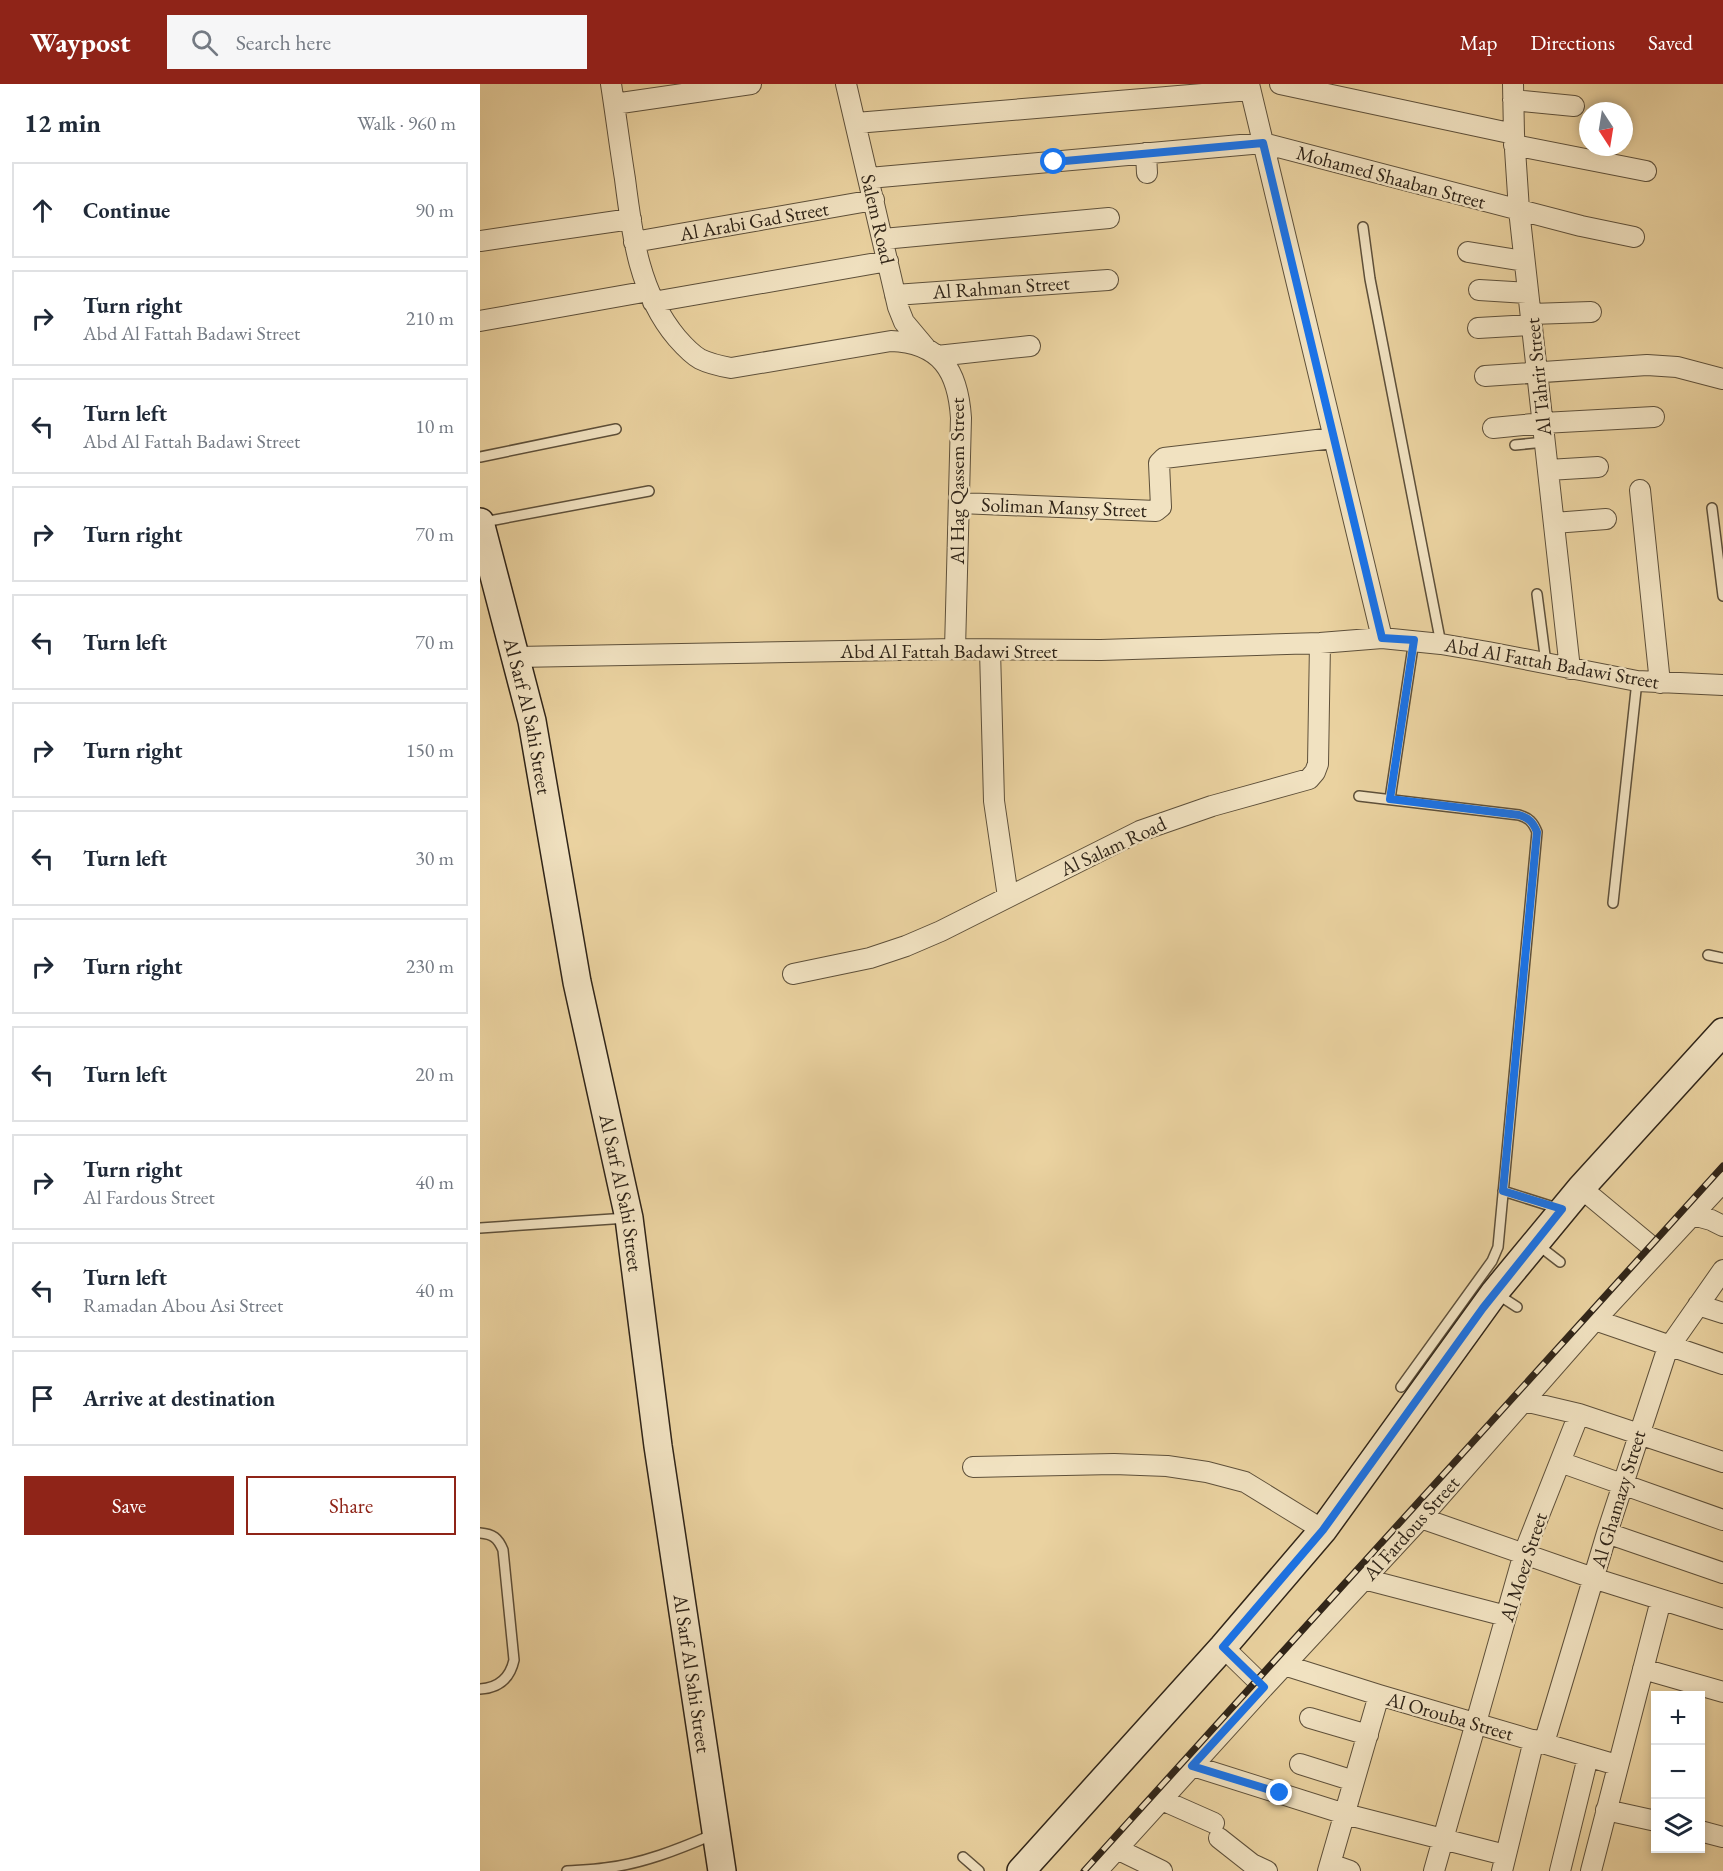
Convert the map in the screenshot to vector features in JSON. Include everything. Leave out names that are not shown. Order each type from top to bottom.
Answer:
[{"type":"street","points":[[611,84],[634,242],[651,296],[668,327],[687,350],[700,359],[731,368],[891,341],[908,342],[931,352],[1030,346]]},
{"type":"street","points":[[614,104],[751,84]]},
{"type":"street","name":"Salem Road","points":[[846,84],[895,295],[904,322],[931,352]]},
{"type":"street","points":[[1280,84],[1646,171]]},
{"type":"street","points":[[856,123],[1250,87],[1382,638]]},
{"type":"street","points":[[1513,92],[1574,106]]},
{"type":"street","name":"Al Tahrir Street","points":[[1513,92],[1514,140],[1524,261],[1570,669]]},
{"type":"street","name":"Mohamed Shaaban Street","points":[[868,178],[1147,163],[1263,143],[1581,226],[1634,237]]},
{"type":"street","name":"Al Arabi Gad Street","points":[[634,242],[874,200]]},
{"type":"street","points":[[883,239],[1109,218]]},
{"type":"street","points":[[480,241],[631,219]]},
{"type":"street","points":[[1468,252],[1524,261]]},
{"type":"street","points":[[480,321],[888,261]]},
{"type":"street","name":"Al Rahman Street","points":[[895,295],[1108,280]]},
{"type":"street","points":[[1479,290],[1528,293]]},
{"type":"street","points":[[1478,328],[1591,312]]},
{"type":"street","name":"Al Hag Qassem Street","points":[[931,352],[948,367],[960,397],[960,503],[955,649]]},
{"type":"street","points":[[1485,375],[1647,365],[1677,366],[1723,379]]},
{"type":"street","points":[[1493,428],[1544,433],[1654,417]]},
{"type":"street","name":"Soliman Mansy Street","points":[[960,503],[1156,511],[1161,507],[1159,463],[1164,458],[1333,438]]},
{"type":"street","points":[[1548,470],[1598,467]]},
{"type":"street","points":[[1640,489],[1660,683]]},
{"type":"street","points":[[1554,523],[1606,519]]},
{"type":"street","name":"Al Sarf Al Sahi Street","points":[[480,522],[532,722],[579,992],[629,1218],[660,1458],[722,1871]]},
{"type":"street","name":"Abd Al Fattah Badawi Street","points":[[516,657],[955,649],[1101,651],[1320,644],[1382,638],[1441,644],[1637,681],[1723,685]]},
{"type":"street","name":"Al Salam Road","points":[[794,974],[870,958],[906,946],[941,932],[1140,831],[1212,806],[1310,779],[1318,764],[1320,644]]},
{"type":"street","points":[[990,650],[993,785],[1008,897]]},
{"type":"street","points":[[1021,1871],[1223,1647],[1323,1530],[1495,1292],[1562,1209],[1723,1032]]},
{"type":"street","name":"Al Fardous Street","points":[[1097,1871],[1421,1518],[1595,1320],[1723,1182]]},
{"type":"street","points":[[1581,1188],[1658,1252]]},
{"type":"street","points":[[1693,1215],[1723,1226]]},
{"type":"street","name":"Al Ghamazy Street","points":[[1503,1863],[1539,1742],[1669,1345],[1723,1270]]},
{"type":"street","points":[[1698,1305],[1723,1313]]},
{"type":"street","points":[[1595,1320],[1723,1364]]},
{"type":"street","points":[[1524,1401],[1578,1414],[1723,1462]]},
{"type":"street","name":"Al Moez Street","points":[[1434,1871],[1524,1553],[1578,1414]]},
{"type":"street","points":[[1560,1462],[1723,1520]]},
{"type":"street","points":[[973,1467],[1114,1464],[1167,1466],[1207,1472],[1245,1482],[1323,1530]]},
{"type":"street","points":[[1421,1518],[1593,1578],[1723,1619]]},
{"type":"street","points":[[1607,1533],[1723,1573]]},
{"type":"street","points":[[1364,1580],[1506,1616]]},
{"type":"street","points":[[1579,1870],[1606,1810],[1661,1600]]},
{"type":"street","points":[[1223,1647],[1264,1687]]},
{"type":"street","name":"Al Orouba Street","points":[[1284,1665],[1617,1765]]},
{"type":"street","points":[[1643,1669],[1723,1692]]},
{"type":"street","points":[[1350,1871],[1329,1867],[1379,1695]]},
{"type":"street","points":[[1310,1718],[1368,1735]]},
{"type":"street","points":[[1579,1870],[1588,1757]]},
{"type":"street","points":[[1300,1764],[1354,1781]]},
{"type":"street","points":[[1192,1766],[1345,1814],[1443,1839],[1503,1863]]},
{"type":"street","points":[[1162,1800],[1216,1830],[1252,1864],[1267,1871]]},
{"type":"street","points":[[1606,1810],[1651,1820]]},
{"type":"street","points":[[1705,1833],[1723,1836]]},
{"type":"street","points":[[1117,1849],[1162,1871]]},
{"type":"lane","points":[[1363,227],[1370,279],[1441,644]]},
{"type":"lane","points":[[480,457],[616,429]]},
{"type":"lane","points":[[1515,445],[1544,433]]},
{"type":"lane","points":[[480,522],[650,491]]},
{"type":"lane","points":[[1712,508],[1723,596]]},
{"type":"lane","points":[[1537,594],[1546,663]]},
{"type":"lane","points":[[1390,799],[1414,640]]},
{"type":"lane","points":[[1612,903],[1637,681]]},
{"type":"lane","points":[[1359,796],[1519,815],[1534,824],[1537,832],[1499,1240],[1495,1254],[1401,1387]]},
{"type":"lane","points":[[1708,955],[1723,958]]},
{"type":"lane","points":[[1503,1191],[1562,1209]]},
{"type":"lane","points":[[480,1228],[629,1218]]},
{"type":"lane","points":[[1535,1243],[1560,1262]]},
{"type":"lane","points":[[1495,1292],[1517,1306]]},
{"type":"lane","points":[[480,1533],[490,1534],[499,1539],[503,1550],[514,1660],[512,1670],[506,1679],[498,1685],[480,1689]]},
{"type":"lane","points":[[567,1871],[607,1868],[635,1862],[681,1848],[716,1833]]},
{"type":"lane","points":[[963,1857],[979,1871]]},
{"type":"railway","points":[[1084,1871],[1723,1166]]},
{"type":"route","points":[[1054,162],[1263,143],[1382,638],[1414,640],[1390,799],[1519,815],[1534,824],[1537,832],[1503,1191],[1562,1209],[1447,1356],[1323,1530],[1223,1647],[1264,1687],[1192,1766],[1280,1793]]}]
